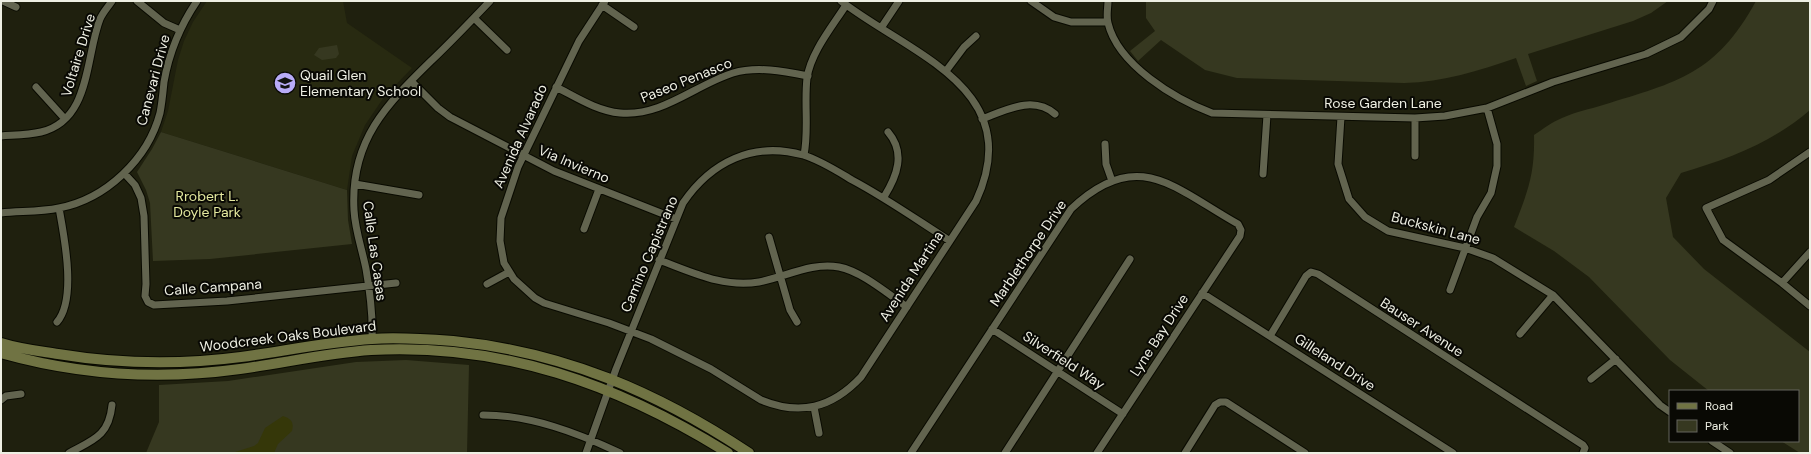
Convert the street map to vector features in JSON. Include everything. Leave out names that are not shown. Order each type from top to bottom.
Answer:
[{"type":"main road","name":"Woodcreek Oaks Boulevard","points":[[1,343],[78,358],[139,363],[171,363],[242,357],[334,342],[393,338],[444,340],[505,348],[568,363],[612,379],[661,401],[749,453]]},
{"type":"main road","points":[[372,339],[373,350]]},
{"type":"main road","name":"Woodcreek Oaks Boulevard","points":[[1,353],[78,369],[116,374],[139,375],[212,372],[335,353],[373,350],[423,350],[474,354],[532,365],[644,405],[694,432],[728,453]]},
{"type":"street","points":[[3,1],[16,7]]},
{"type":"street","name":"Voltaire Drive","points":[[1,136],[42,132],[50,129],[65,119],[82,94],[100,18],[112,1]]},
{"type":"street","points":[[137,1],[164,23],[180,30]]},
{"type":"street","name":"Canevari Drive","points":[[1,213],[59,208],[96,194],[124,173],[141,154],[156,125],[160,113],[167,69],[180,30],[197,1]]},
{"type":"street","name":"Calle Las Casas","points":[[372,339],[369,286],[355,223],[355,184],[362,153],[376,121],[390,101],[490,1]]},
{"type":"street","points":[[881,28],[899,1]]},
{"type":"street","points":[[1030,1],[1054,17],[1071,22],[1107,22]]},
{"type":"street","name":"Rose Garden Lane","points":[[1108,1],[1107,22],[1121,51],[1138,69],[1189,104],[1212,113],[1415,118],[1445,116],[1487,108],[1553,82],[1653,51],[1681,37],[1709,9],[1713,1]]},
{"type":"street","points":[[603,3],[634,27]]},
{"type":"street","name":"Avenida Alvarado","points":[[603,3],[579,40],[523,155],[504,207],[500,229],[502,253],[509,272],[521,287],[544,303],[631,331]]},
{"type":"street","points":[[804,155],[807,136],[808,76],[823,41],[844,3]]},
{"type":"street","name":"Avenida Martina","points":[[631,331],[691,359],[773,404],[791,408],[814,407],[846,392],[861,377],[976,201],[984,177],[988,151],[985,127],[969,95],[946,71],[844,3]]},
{"type":"street","points":[[474,18],[507,50]]},
{"type":"street","points":[[946,71],[964,47],[976,36]]},
{"type":"street","name":"Paseo Penasco","points":[[556,86],[602,110],[632,114],[658,108],[733,73],[752,70],[767,70],[808,76]]},
{"type":"street","name":"Via Invierno","points":[[411,81],[438,108],[450,117],[548,169],[676,219]]},
{"type":"street","points":[[36,87],[65,119]]},
{"type":"street","points":[[982,119],[1027,104],[1041,106],[1055,114]]},
{"type":"street","points":[[1450,290],[1476,218],[1491,193],[1497,166],[1497,144],[1487,108]]},
{"type":"street","points":[[1263,174],[1267,115]]},
{"type":"street","name":"Buckskin Lane","points":[[1341,117],[1338,164],[1349,200],[1366,217],[1388,231],[1465,248],[1493,258],[1553,295],[1660,405],[1669,411]]},
{"type":"street","points":[[1415,118],[1415,156]]},
{"type":"street","points":[[884,197],[897,172],[899,158],[897,145],[888,132]]},
{"type":"street","points":[[1105,144],[1106,164],[1112,181]]},
{"type":"street","name":"Camino Capistrano","points":[[586,453],[612,379],[676,219],[692,190],[700,180],[722,164],[734,158],[759,151],[780,151],[804,155],[884,197],[950,241]]},
{"type":"street","points":[[1810,152],[1769,180],[1706,208],[1723,240],[1782,283],[1810,306]]},
{"type":"street","name":"Calle Campana","points":[[124,173],[135,185],[141,198],[144,216],[145,296],[148,302],[154,305],[204,303],[369,286]]},
{"type":"street","name":"Marblethorpe Drive","points":[[911,453],[1071,209],[1089,193],[1112,181],[1124,178],[1148,178],[1169,184],[1190,194],[1238,224],[1241,230]]},
{"type":"street","points":[[355,184],[419,195]]},
{"type":"street","points":[[584,229],[599,189]]},
{"type":"street","points":[[57,322],[63,313],[68,269],[66,244],[59,208]]},
{"type":"street","name":"Lyne Bay Drive","points":[[1097,453],[1240,236],[1241,230]]},
{"type":"street","points":[[769,237],[790,310],[797,322]]},
{"type":"street","points":[[1782,283],[1810,252]]},
{"type":"street","points":[[1005,453],[1130,259]]},
{"type":"street","points":[[659,260],[705,278],[725,283],[743,284],[780,277],[815,266],[841,267],[865,279],[907,307]]},
{"type":"street","points":[[487,284],[509,272]]},
{"type":"street","name":"Bauser Avenue","points":[[1270,336],[1306,276],[1311,272],[1318,274],[1583,445],[1585,448],[1583,453]]},
{"type":"street","points":[[369,286],[396,283]]},
{"type":"street","name":"Gilleland Drive","points":[[1202,293],[1453,453]]},
{"type":"street","points":[[1520,334],[1553,295]]},
{"type":"street","name":"Silverfield Way","points":[[992,329],[1123,414]]},
{"type":"street","points":[[1591,379],[1616,359]]},
{"type":"street","points":[[1,400],[6,396],[21,394]]},
{"type":"street","points":[[1185,453],[1215,405],[1220,402],[1226,402],[1305,453]]},
{"type":"street","points":[[69,453],[93,441],[102,433],[108,426],[112,405]]},
{"type":"street","points":[[814,407],[819,433]]},
{"type":"street","points":[[483,415],[508,416],[528,420],[591,440],[620,453]]},
{"type":"street","points":[[1714,442],[1730,453]]},
{"type":"shaded area","name":"Quail Glen Elementary School","points":[[207,1],[343,1],[347,23],[412,68],[384,97],[365,125],[352,156],[347,190],[161,132],[168,111],[178,60],[184,41],[193,22]]},
{"type":"shaded area","points":[[283,416],[292,422],[292,431],[278,444],[274,453],[232,453],[254,446],[258,443],[265,428]]},
{"type":"green space","points":[[1146,1],[1668,1],[1651,13],[1633,21],[1528,54],[1537,81],[1526,86],[1516,58],[1447,78],[1404,83],[1237,78],[1205,70],[1161,40],[1138,61],[1130,51],[1155,31],[1146,18]]},
{"type":"green space","points":[[1756,1],[1810,2],[1810,110],[1780,132],[1749,149],[1716,162],[1681,173],[1666,198],[1673,237],[1704,269],[1810,352],[1810,453],[1800,453],[1783,442],[1799,442],[1799,390],[1708,390],[1670,360],[1589,277],[1554,251],[1514,227],[1530,182],[1533,161],[1534,135],[1558,120],[1577,112],[1653,89],[1693,72],[1710,60],[1726,45]]},
{"type":"green space","points":[[337,45],[339,54],[336,58],[322,60],[314,55],[319,48]]},
{"type":"green space","name":"Rrobert L. Doyle Park","points":[[161,132],[347,190],[348,220],[352,244],[210,259],[153,261],[150,203],[146,190],[137,172]]},
{"type":"green space","points":[[406,360],[469,365],[467,453],[146,453],[159,422],[159,385],[228,381],[356,362]]},
{"type":"place","name":"Quail Glen Elementary School","points":[[285,83]]}]
